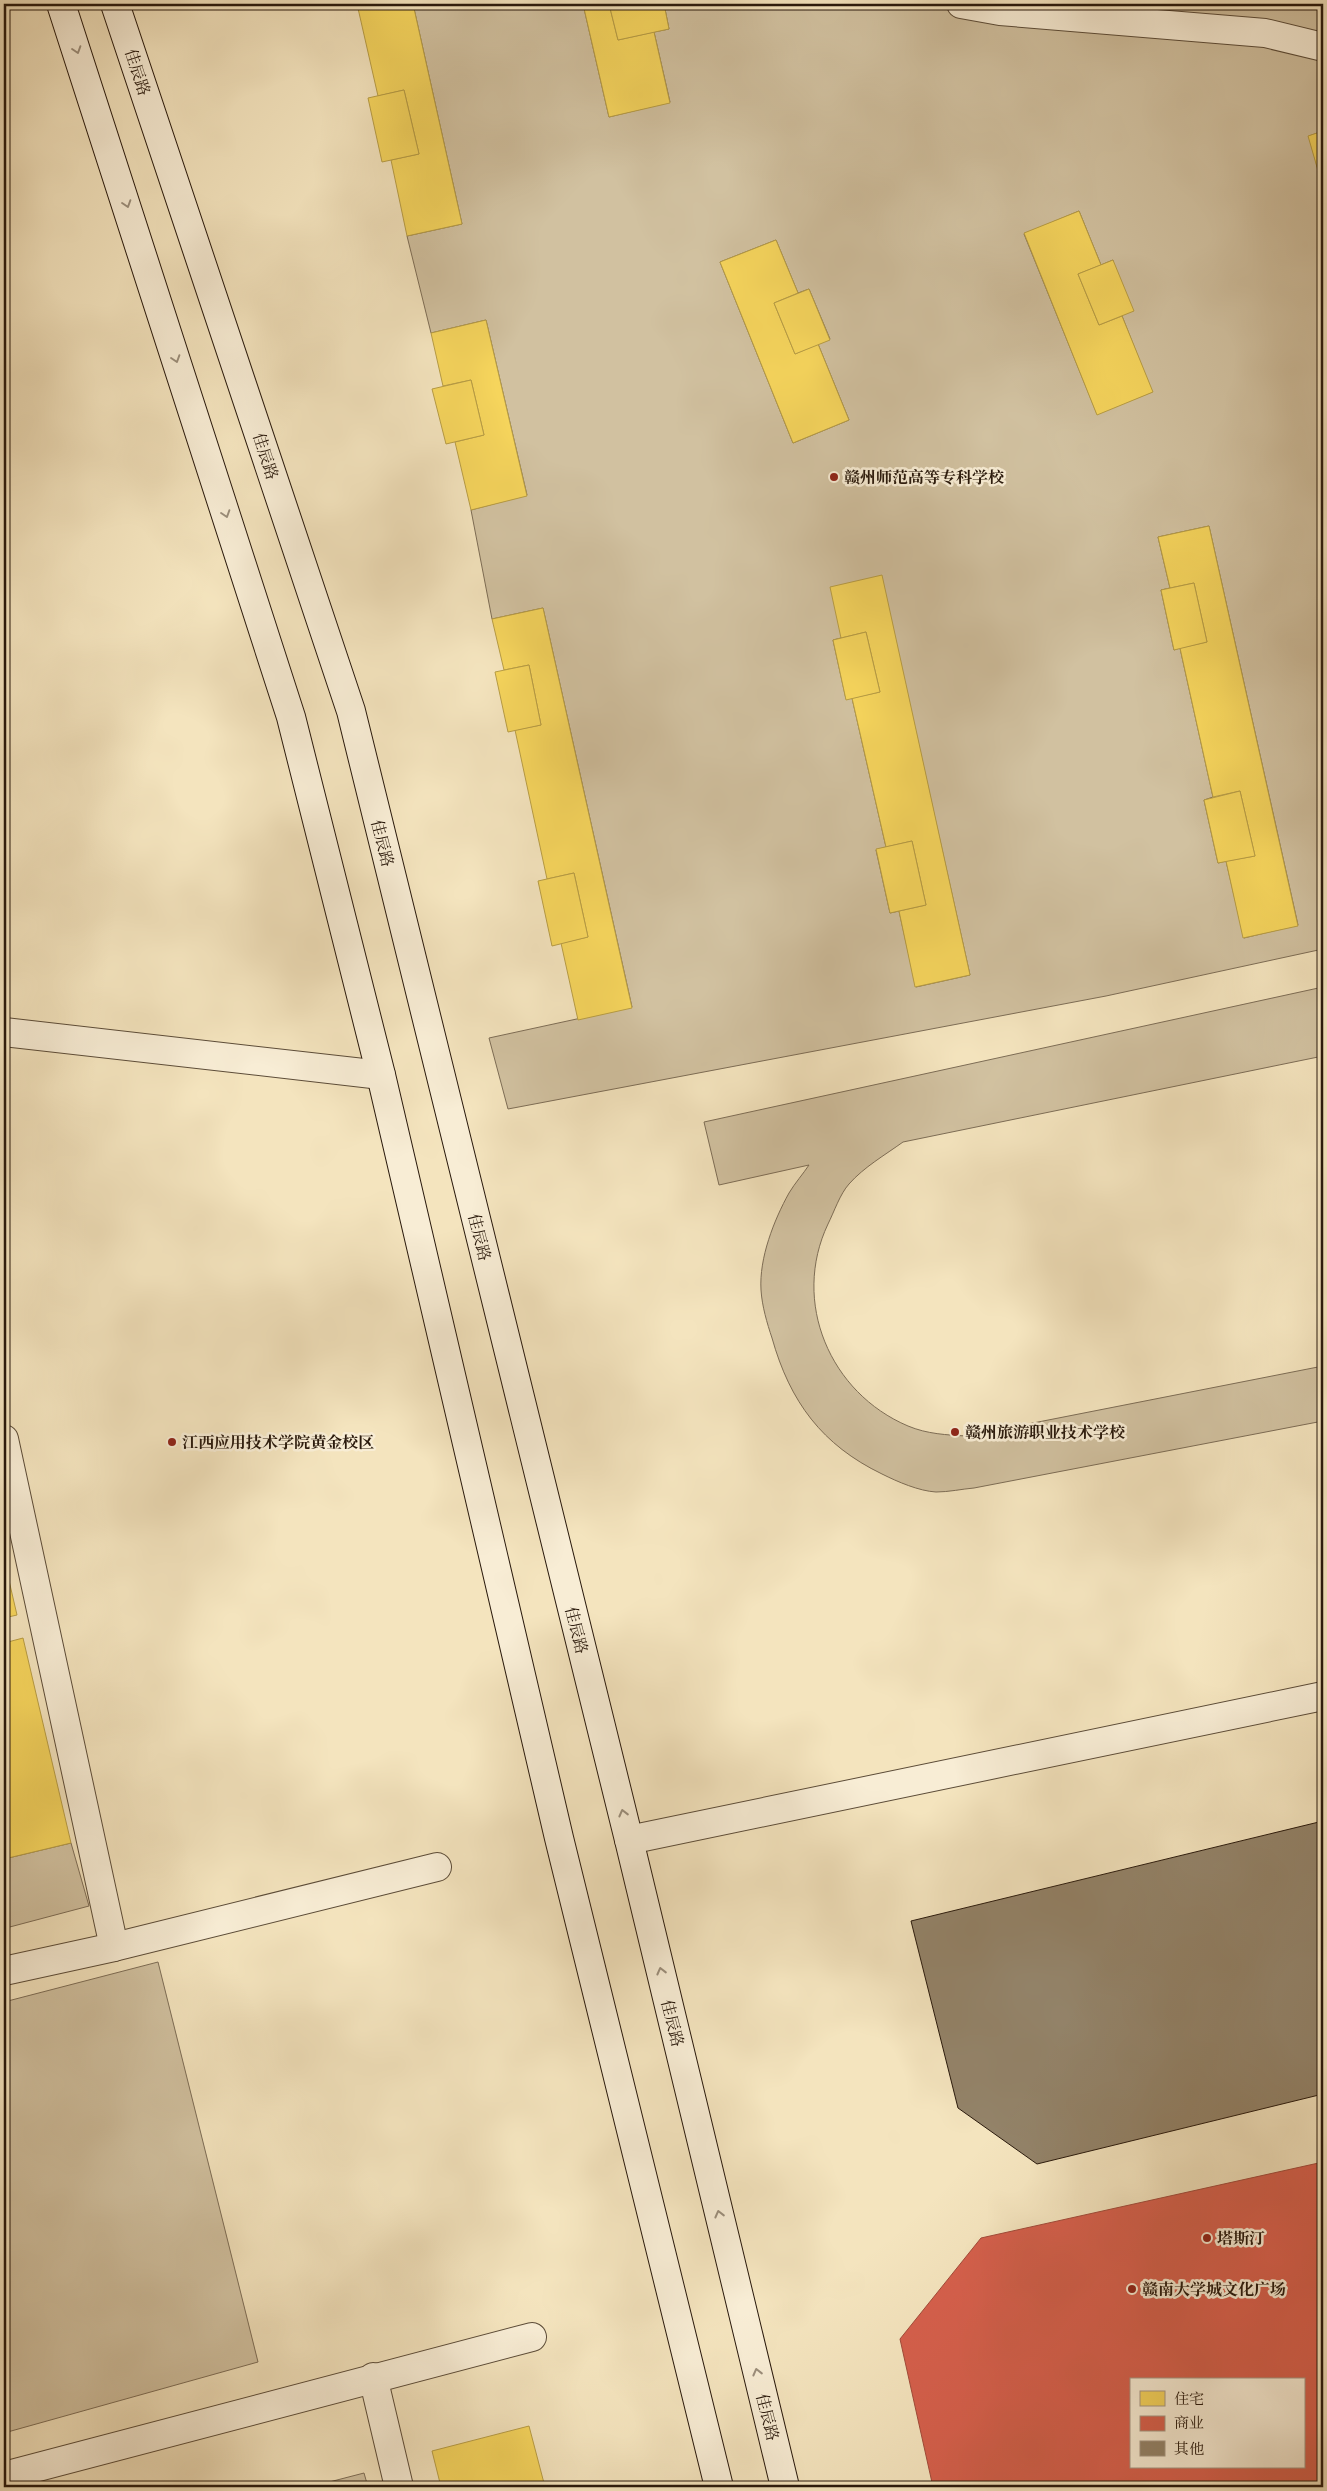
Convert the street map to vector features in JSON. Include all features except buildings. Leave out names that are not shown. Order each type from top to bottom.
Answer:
[{"type":"main road","points":[[61,4],[291,717],[381,1075],[559,1838],[719,2487]]},
{"type":"main road","name":"佳辰路","points":[[114,4],[351,710],[629,1840],[785,2487]]},
{"type":"main road","points":[[961,4],[1000,11],[1266,33],[1323,47]]},
{"type":"main road","points":[[4,1032],[381,1075]]},
{"type":"main road","points":[[4,1439],[114,1947]]},
{"type":"main road","points":[[629,1840],[1323,1696]]},
{"type":"main road","points":[[4,1971],[114,1947],[437,1867]]},
{"type":"main road","points":[[4,2476],[532,2336]]},
{"type":"main road","points":[[373,2378],[399,2487]]},
{"type":"shaded area","name":"赣州师范高等专科学校","points":[[413,4],[583,4],[609,117],[670,102],[654,32],[669,29],[664,4],[1323,4],[1323,131],[1309,136],[1323,188],[1323,949],[1106,996],[508,1109],[489,1038],[632,1007],[543,608],[492,619],[471,510],[527,495],[486,320],[431,333],[407,236],[462,224]],"holes":[[[1079,211],[1101,265],[1113,260],[1122,316],[1152,392],[1097,414],[1024,234]],[[776,240],[798,293],[809,289],[830,339],[818,344],[849,420],[793,443],[720,262]],[[1209,526],[1298,925],[1244,938],[1226,861],[1218,863],[1204,800],[1213,797],[1180,648],[1174,650],[1161,590],[1170,588],[1158,537]],[[881,576],[970,975],[916,987],[899,911],[890,913],[876,850],[886,847],[852,698],[846,699],[833,640],[841,638]]]},
{"type":"shaded area","points":[[1323,987],[1323,1056],[903,1142],[861,1172],[843,1193],[828,1224],[818,1254],[814,1284],[816,1313],[825,1342],[839,1368],[857,1391],[881,1411],[908,1426],[922,1431],[967,1436],[1323,1366],[1323,1421],[974,1488],[936,1492],[902,1483],[861,1462],[842,1450],[811,1419],[799,1402],[779,1361],[768,1326],[761,1290],[762,1265],[773,1227],[789,1193],[809,1165],[719,1185],[704,1122]]},
{"type":"shaded area","points":[[71,1843],[89,1906],[6,1928],[4,1915],[4,1859]]},
{"type":"shaded area","points":[[158,1962],[258,2362],[4,2433],[4,2002]]},
{"type":"shaded area","points":[[364,2473],[368,2487],[310,2487]]},
{"type":"place","name":"赣州师范高等专科学校","points":[[834,477]]},
{"type":"place","name":"赣州旅游职业技术学校","points":[[955,1432]]},
{"type":"place","name":"江西应用技术学院黄金校区","points":[[172,1442]]},
{"type":"place","name":"塔斯汀","points":[[1207,2238]]},
{"type":"place","name":"赣南大学城文化广场","points":[[1132,2289]]}]
